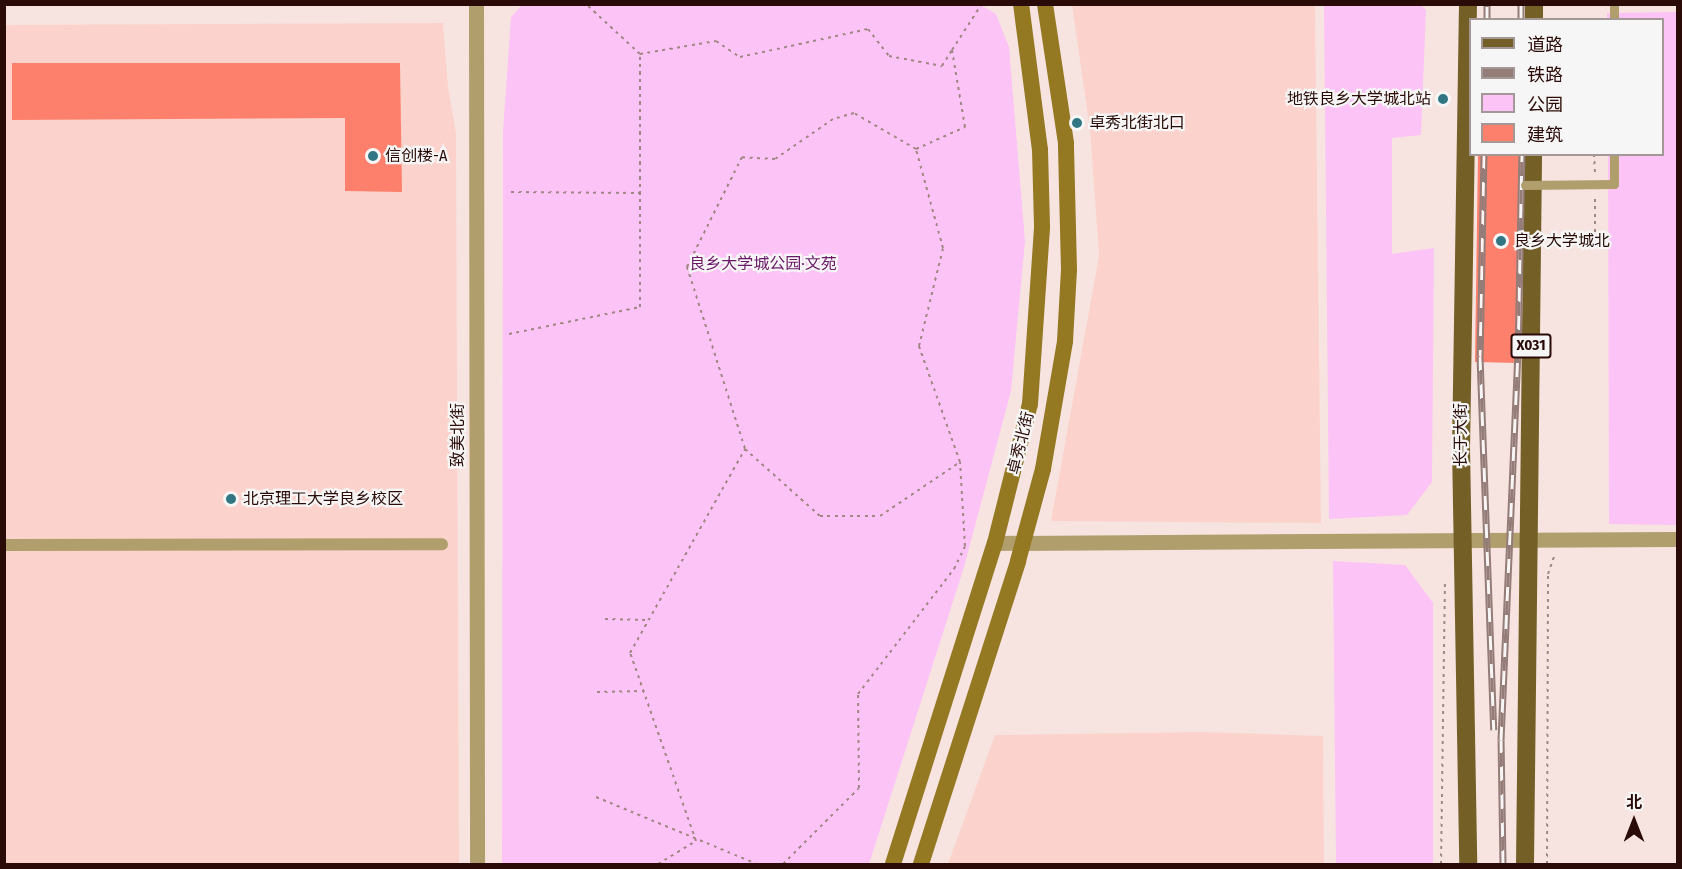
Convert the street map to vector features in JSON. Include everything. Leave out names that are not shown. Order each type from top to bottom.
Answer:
[{"type":"main road","name":"卓秀北街","points":[[893,864],[994,543],[1030,404],[1040,300],[1040,150],[1021,4]]},
{"type":"main road","points":[[921,864],[970,718],[1022,543],[1054,410],[1065,341],[1069,270],[1066,143],[1045,4]]},
{"type":"main road","name":"长于大街","points":[[1468,4],[1462,538],[1468,864]]},
{"type":"main road","name":"X031","points":[[1525,864],[1533,156]]},
{"type":"street","name":"致美北街","points":[[476,4],[477,864]]},
{"type":"street","points":[[1525,185],[1614,184],[1614,156]]},
{"type":"street","points":[[994,543],[1462,538],[1677,539]]},
{"type":"street","points":[[4,545],[442,544]]},
{"type":"path","points":[[509,334],[640,307],[640,54],[586,4]]},
{"type":"path","points":[[640,54],[716,41],[740,57],[868,29],[889,56],[942,66],[981,5]]},
{"type":"path","points":[[916,149],[964,127],[952,50]]},
{"type":"path","points":[[783,864],[859,788],[858,694],[954,569],[965,546],[960,462],[919,346],[943,248],[916,149],[855,113],[834,119],[775,159],[742,157],[687,267],[745,449],[820,516],[880,516],[960,462]]},
{"type":"path","points":[[1594,156],[1595,247]]},
{"type":"path","points":[[512,192],[640,193]]},
{"type":"path","points":[[696,841],[630,653],[745,449]]},
{"type":"path","points":[[1547,864],[1548,573],[1561,539]]},
{"type":"path","points":[[1441,864],[1445,573]]},
{"type":"path","points":[[605,619],[648,620]]},
{"type":"path","points":[[597,692],[643,691]]},
{"type":"path","points":[[596,797],[696,841],[758,864]]},
{"type":"path","points":[[658,864],[696,841]]},
{"type":"shaded area","points":[[1072,5],[1315,5],[1321,523],[1051,521],[1099,256],[1090,130]]},
{"type":"shaded area","name":"北京理工大学良乡校区","points":[[443,23],[448,87],[456,133],[459,864],[5,864],[4,25]]},
{"type":"shaded area","points":[[1201,732],[1323,736],[1324,864],[948,864],[995,735]]},
{"type":"green space","name":"良乡大学城公园·文苑","points":[[979,4],[996,14],[1009,47],[1025,241],[1011,391],[964,567],[869,864],[502,864],[503,131],[511,17],[522,5]]},
{"type":"green space","points":[[1324,5],[1421,5],[1426,10],[1421,135],[1392,138],[1392,254],[1434,248],[1432,482],[1407,515],[1329,519]]},
{"type":"green space","points":[[1677,12],[1677,525],[1609,524],[1608,156],[1664,156],[1664,18],[1607,18],[1607,13]]},
{"type":"green space","points":[[1333,561],[1405,565],[1433,603],[1433,864],[1336,864]]},
{"type":"building","name":"信创楼-A","points":[[12,63],[400,63],[402,192],[345,191],[345,118],[12,120]]},
{"type":"building","points":[[1478,156],[1522,156],[1518,184],[1519,363],[1475,362]]},
{"type":"railway","points":[[1487,4],[1487,18]]},
{"type":"railway","points":[[1521,4],[1521,18]]},
{"type":"railway","points":[[1484,156],[1480,356],[1494,730]]},
{"type":"railway","points":[[1503,864],[1501,740],[1518,357],[1522,156]]},
{"type":"place","name":"地铁良乡大学城北站","points":[[1443,99]]},
{"type":"place","name":"卓秀北街北口","points":[[1077,123]]},
{"type":"place","name":"信创楼-A","points":[[373,156]]},
{"type":"place","name":"良乡大学城北","points":[[1501,241]]},
{"type":"place","name":"北京理工大学良乡校区","points":[[231,499]]}]
